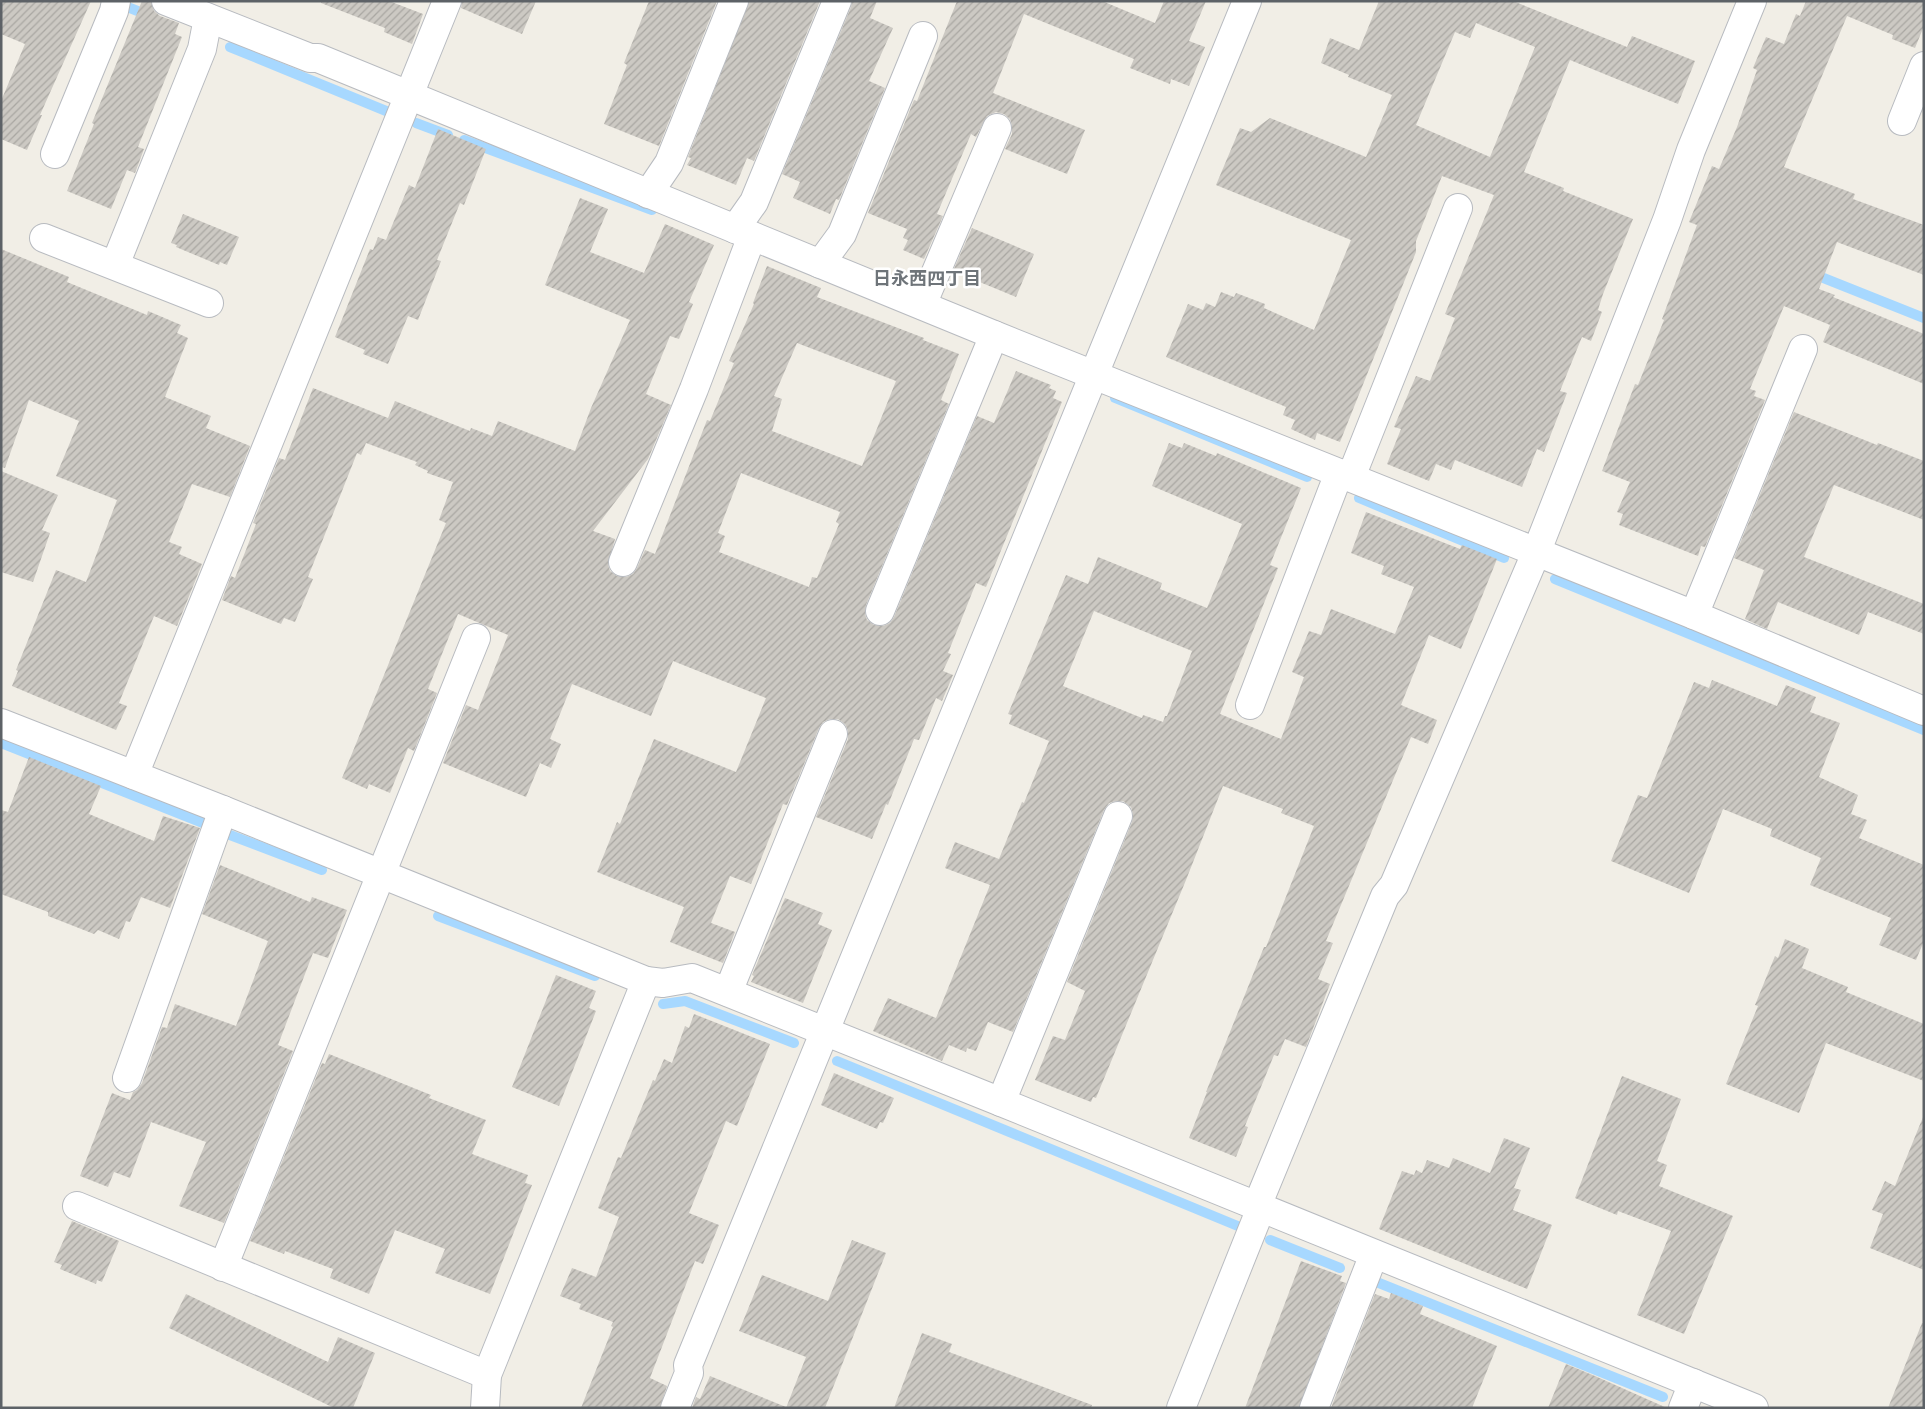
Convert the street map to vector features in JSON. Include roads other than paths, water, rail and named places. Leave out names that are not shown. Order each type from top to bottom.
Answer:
[{"type":"street","points":[[55,154],[114,11],[116,1]]},
{"type":"street","points":[[166,1],[310,58],[318,58],[994,336],[1694,615],[1924,710]]},
{"type":"street","points":[[134,775],[447,1]]},
{"type":"street","points":[[648,194],[669,164],[734,1]]},
{"type":"street","points":[[622,562],[694,389],[754,202],[837,1]]},
{"type":"street","points":[[675,1408],[689,1372],[688,1365],[1248,1]]},
{"type":"street","points":[[1181,1408],[1259,1207],[1385,896],[1394,885],[1536,553],[1667,220],[1691,150],[1752,1]]},
{"type":"street","points":[[115,265],[202,49],[208,18]]},
{"type":"street","points":[[820,264],[842,234],[924,36]]},
{"type":"street","points":[[1902,121],[1924,66]]},
{"type":"street","points":[[922,305],[996,128]]},
{"type":"street","points":[[1250,705],[1458,208]]},
{"type":"street","points":[[44,238],[209,303]]},
{"type":"street","points":[[880,611],[994,336]]},
{"type":"street","points":[[1694,615],[1803,350]]},
{"type":"street","points":[[223,1268],[476,638]]},
{"type":"street","points":[[1,722],[382,873],[646,982],[663,983],[692,978],[728,992],[1754,1408]]},
{"type":"street","points":[[728,992],[833,734]]},
{"type":"street","points":[[127,1078],[224,810]]},
{"type":"street","points":[[1001,1102],[1118,816]]},
{"type":"street","points":[[485,1408],[487,1375],[646,982]]},
{"type":"street","points":[[77,1206],[223,1268],[487,1375]]},
{"type":"street","points":[[1314,1408],[1374,1254]]},
{"type":"street","points":[[1683,1408],[1693,1383]]},
{"type":"waterway","points":[[125,6],[150,16]]},
{"type":"waterway","points":[[230,47],[391,113]]},
{"type":"waterway","points":[[416,123],[448,135]]},
{"type":"waterway","points":[[464,140],[652,210]]},
{"type":"waterway","points":[[1811,273],[1924,318]]},
{"type":"waterway","points":[[1115,398],[1307,477]]},
{"type":"waterway","points":[[1359,498],[1504,558]]},
{"type":"waterway","points":[[1555,579],[1924,730]]},
{"type":"waterway","points":[[1,743],[203,823]]},
{"type":"waterway","points":[[230,835],[322,870]]},
{"type":"waterway","points":[[438,916],[595,976]]},
{"type":"waterway","points":[[663,1004],[685,1001],[794,1043]]},
{"type":"waterway","points":[[837,1061],[1245,1229]]},
{"type":"waterway","points":[[1270,1240],[1340,1268]]},
{"type":"waterway","points":[[1379,1283],[1663,1397]]},
{"type":"district","name":"日永西四丁目","points":[[927,279]]}]
